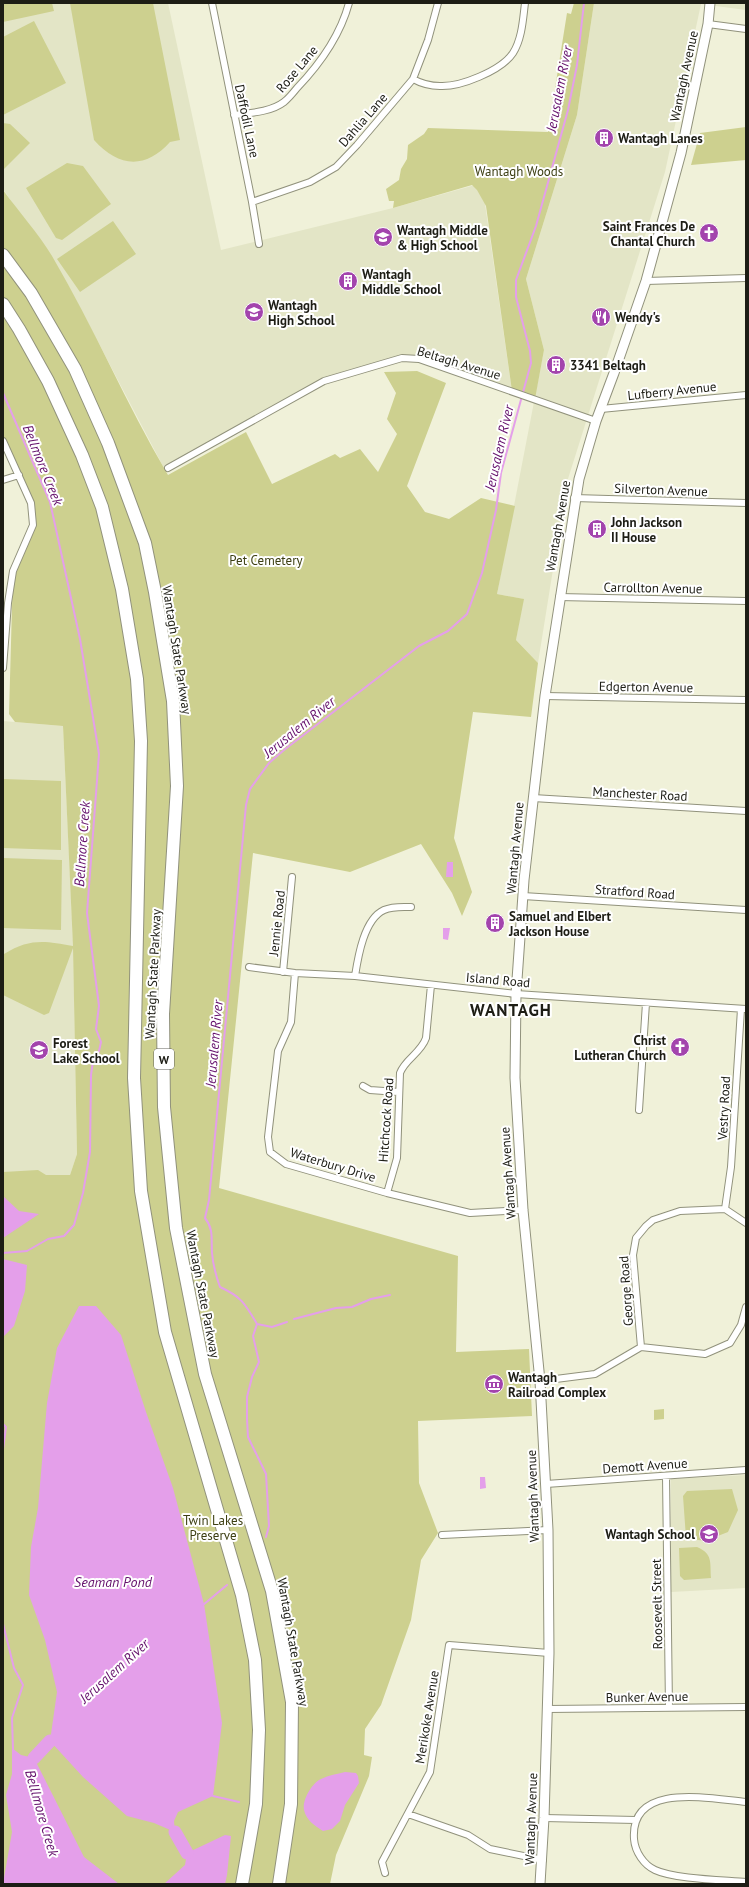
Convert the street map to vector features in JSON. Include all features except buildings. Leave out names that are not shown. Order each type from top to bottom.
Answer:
[{"type":"highway","name":"Wantagh State Parkway","points":[[3,255],[31,293],[75,369],[108,443],[144,543],[155,592],[172,701],[177,786],[164,1014],[164,1106],[175,1220],[205,1374],[272,1591],[292,1702],[291,1804],[279,1884]]},
{"type":"highway","name":"Wantagh State Parkway","points":[[3,304],[48,381],[82,455],[102,507],[122,589],[137,680],[141,741],[134,1078],[141,1191],[165,1332],[242,1595],[254,1660],[258,1730],[256,1804],[242,1884]]},
{"type":"main road","name":"Wantagh Avenue","points":[[540,1884],[548,1709],[548,1530],[540,1381],[523,1210],[515,1078],[516,994],[524,896],[533,798],[545,696],[574,498],[596,421],[646,281],[681,153],[708,24],[710,3]]},
{"type":"street","name":"Daffodil Lane","points":[[212,3],[259,244]]},
{"type":"street","name":"Rose Lane","points":[[234,115],[264,111],[284,102],[316,67],[332,44],[345,19],[349,3]]},
{"type":"street","name":"Dahlia Lane","points":[[252,202],[310,182],[336,166],[357,145],[413,79],[428,40],[438,3]]},
{"type":"street","points":[[413,79],[423,84],[441,86],[474,79],[497,70],[513,53],[522,27],[525,3]]},
{"type":"street","points":[[708,24],[746,29]]},
{"type":"street","points":[[646,281],[746,278]]},
{"type":"street","name":"Beltagh Avenue","points":[[168,468],[324,381],[402,358],[419,359],[596,421]]},
{"type":"street","name":"Lufberry Avenue","points":[[601,409],[746,395]]},
{"type":"street","points":[[3,441],[31,503],[33,525],[13,571],[6,603],[3,668]]},
{"type":"street","points":[[3,480],[18,475]]},
{"type":"street","name":"Silverton Avenue","points":[[574,498],[746,503]]},
{"type":"street","name":"Carrollton Avenue","points":[[559,597],[746,601]]},
{"type":"street","name":"Edgerton Avenue","points":[[545,696],[746,700]]},
{"type":"street","name":"Manchester Road","points":[[533,798],[746,811]]},
{"type":"street","name":"Jennie Road","points":[[283,972],[292,877]]},
{"type":"street","name":"Stratford Road","points":[[524,896],[746,910]]},
{"type":"street","points":[[356,976],[360,948],[370,925],[376,916],[382,910],[393,907],[411,907]]},
{"type":"street","name":"Island Road","points":[[249,967],[283,972],[356,976],[516,994],[743,1009]]},
{"type":"street","name":"Waterbury Drive","points":[[295,973],[291,1022],[278,1050],[268,1137],[270,1152],[286,1164],[387,1193],[470,1213],[523,1210]]},
{"type":"street","name":"Hitchcock Road","points":[[387,1193],[397,1158],[398,1092],[401,1068],[420,1050],[426,1038],[431,985]]},
{"type":"street","points":[[639,1110],[646,1003]]},
{"type":"street","name":"Vestry Road","points":[[725,1209],[731,1168],[743,1009]]},
{"type":"street","points":[[363,1086],[370,1090],[398,1092]]},
{"type":"street","points":[[725,1209],[746,1223]]},
{"type":"street","name":"George Road","points":[[641,1347],[633,1255],[636,1238],[653,1220],[680,1211],[725,1209]]},
{"type":"street","points":[[540,1381],[595,1374],[641,1347],[705,1354],[730,1343],[741,1325],[746,1307]]},
{"type":"street","name":"Demott Avenue","points":[[546,1484],[746,1470]]},
{"type":"street","name":"Roosevelt Street","points":[[666,1476],[669,1708]]},
{"type":"street","points":[[442,1535],[548,1530]]},
{"type":"street","name":"Merikoke Avenue","points":[[385,1873],[382,1862],[430,1772],[449,1645],[549,1652]]},
{"type":"street","name":"Bunker Avenue","points":[[548,1709],[746,1707]]},
{"type":"street","points":[[746,1802],[666,1798],[656,1800],[648,1805],[636,1820],[634,1839],[636,1849],[646,1864],[653,1869],[671,1874],[746,1882]]},
{"type":"street","points":[[408,1814],[468,1835],[490,1849],[542,1860]]},
{"type":"street","points":[[544,1818],[636,1820]]},
{"type":"shaded area","name":"Wantagh Middle & High School","points":[[3,3],[168,3],[221,250],[393,208],[482,183],[512,391],[421,360],[402,358],[327,380],[165,470],[66,281],[3,189]]},
{"type":"shaded area","points":[[594,3],[746,3],[746,10],[701,4],[665,172],[567,482],[538,663],[516,640],[523,599],[497,594],[544,350],[526,279],[577,115]]},
{"type":"shaded area","name":"Forest Lake School","points":[[3,721],[63,726],[73,940],[77,1154],[70,1175],[3,1175]]},
{"type":"shaded area","name":"Wantagh School","points":[[746,1475],[746,1588],[671,1592],[671,1479]]},
{"type":"green space","points":[[3,3],[52,3],[54,11],[3,22]]},
{"type":"green space","points":[[70,3],[153,3],[180,140],[170,142],[161,151],[151,157],[141,161],[132,162],[112,156],[94,140]]},
{"type":"green space","name":"Wantagh Woods","points":[[574,3],[594,3],[577,115],[526,279],[544,350],[535,399],[512,391],[486,206],[477,190],[472,185],[393,208],[394,201],[389,201],[386,189],[399,180],[401,169],[407,159],[408,145],[424,134],[428,128],[548,132],[567,13],[571,14]]},
{"type":"green space","points":[[34,21],[66,83],[3,115],[3,37]]},
{"type":"green space","points":[[3,123],[10,124],[30,143],[3,170]]},
{"type":"green space","points":[[746,127],[746,160],[691,165],[700,133]]},
{"type":"green space","points":[[67,163],[83,166],[111,204],[62,240],[56,238],[26,188]]},
{"type":"green space","name":"Twin Lakes Preserve","points":[[3,190],[47,247],[82,310],[138,421],[168,475],[246,432],[272,484],[335,454],[340,458],[360,449],[378,472],[397,434],[387,419],[396,393],[384,372],[417,371],[446,383],[407,486],[425,512],[449,519],[481,498],[515,506],[497,594],[524,599],[516,640],[538,663],[531,717],[473,712],[454,838],[472,892],[462,916],[452,893],[421,844],[350,872],[253,853],[219,1188],[458,1256],[456,1352],[529,1349],[532,1416],[418,1421],[419,1483],[438,1533],[421,1560],[411,1620],[381,1705],[365,1729],[364,1755],[372,1757],[369,1776],[336,1855],[330,1884],[3,1884],[3,1172],[38,1170],[46,1175],[70,1175],[77,1154],[73,948],[49,1013],[44,1015],[3,995],[4,954],[22,945],[38,942],[73,946],[63,726],[15,722],[9,714],[13,571],[33,525],[31,503],[3,441]]},
{"type":"green space","points":[[113,221],[136,254],[80,292],[57,259]]},
{"type":"green space","points":[[3,779],[61,781],[61,850],[3,848]]},
{"type":"green space","points":[[3,858],[62,860],[61,930],[3,928]]},
{"type":"green space","points":[[664,1409],[664,1419],[654,1420],[654,1410]]},
{"type":"green space","points":[[732,1489],[738,1510],[728,1532],[705,1541],[686,1538],[683,1496],[687,1491]]},
{"type":"green space","points":[[697,1547],[706,1553],[710,1559],[711,1578],[684,1580],[680,1576],[679,1548]]},
{"type":"water","points":[[447,862],[453,862],[453,877],[446,877]]},
{"type":"water","points":[[443,928],[450,928],[448,940],[443,939]]},
{"type":"water","points":[[3,1196],[19,1211],[39,1214],[3,1238]]},
{"type":"water","points":[[3,1259],[27,1265],[25,1291],[14,1326],[3,1337]]},
{"type":"water","name":"Seaman Pond","points":[[79,1306],[96,1306],[121,1335],[173,1488],[204,1604],[222,1723],[213,1796],[178,1812],[174,1821],[175,1832],[154,1823],[127,1816],[83,1777],[50,1741],[57,1692],[45,1640],[29,1595],[31,1547],[38,1508],[47,1403],[57,1348]]},
{"type":"water","points":[[480,1477],[485,1477],[486,1488],[480,1489]]},
{"type":"water","name":"Belllmore Creek","points":[[12,1748],[21,1755],[34,1758],[84,1857],[119,1884],[3,1884],[12,1832],[6,1795],[12,1774]]},
{"type":"water","points":[[345,1772],[356,1773],[359,1783],[345,1805],[340,1821],[332,1829],[323,1831],[311,1822],[305,1814],[304,1806],[306,1797],[314,1784],[321,1779]]},
{"type":"water","points":[[225,1835],[231,1836],[225,1884],[164,1884],[185,1865],[187,1853]]},
{"type":"waterway","name":"Jerusalem River","points":[[266,1537],[269,1526],[266,1474],[248,1437],[247,1419],[247,1397],[252,1377],[259,1362],[253,1336],[257,1324],[242,1302],[233,1294],[220,1287],[213,1262],[211,1230],[205,1218],[209,1200],[246,805],[250,789],[269,763],[284,750],[419,646],[448,631],[467,614],[482,573],[496,510],[501,473],[531,363],[530,351],[516,297],[516,280],[536,226],[568,110],[577,65],[584,3]]},
{"type":"waterway","name":"Bellmore Creek","points":[[3,393],[50,502],[80,639],[99,754],[87,913],[99,1006],[96,1029],[101,1042],[99,1051],[93,1061],[91,1075],[90,1152],[83,1193],[74,1225],[64,1236],[48,1239],[27,1251],[3,1253]]},
{"type":"waterway","points":[[294,1319],[336,1308],[352,1307],[371,1299],[390,1295]]},
{"type":"waterway","points":[[257,1324],[272,1327],[287,1322]]},
{"type":"waterway","name":"Bellmore Creek","points":[[3,1424],[6,1427],[3,1449]]},
{"type":"waterway","name":"Jerusalem River","points":[[203,1605],[227,1585]]},
{"type":"waterway","name":"Bellmore Creek","points":[[3,1624],[14,1668],[23,1685],[12,1718],[13,1749]]},
{"type":"waterway","name":"Jerusalem River","points":[[34,1758],[50,1741]]},
{"type":"waterway","name":"Jerusalem River","points":[[33,1759],[51,1741]]},
{"type":"waterway","points":[[213,1796],[239,1802]]},
{"type":"waterway","points":[[175,1832],[187,1853]]},
{"type":"place","name":"Wantagh Lanes","points":[[604,138]]},
{"type":"place","name":"Saint Frances De Chantal Church","points":[[709,233]]},
{"type":"place","name":"Wantagh Middle & High School","points":[[383,237]]},
{"type":"place","name":"Wantagh Middle School","points":[[348,281]]},
{"type":"place","name":"Wantagh High School","points":[[254,312]]},
{"type":"place","name":"Wendy's","points":[[601,317]]},
{"type":"place","name":"3341 Beltagh","points":[[556,365]]},
{"type":"place","name":"John Jackson II House","points":[[597,529]]},
{"type":"place","name":"Samuel and Elbert Jackson House","points":[[495,923]]},
{"type":"place","name":"Christ Lutheran Church","points":[[680,1047]]},
{"type":"place","name":"Forest Lake School","points":[[39,1050]]},
{"type":"place","name":"Wantagh Railroad Complex","points":[[494,1384]]},
{"type":"place","name":"Wantagh School","points":[[709,1534]]},
{"type":"district","name":"WANTAGH","points":[[511,1010]]},
{"type":"park label","name":"Pet Cemetery","points":[[266,560]]}]
